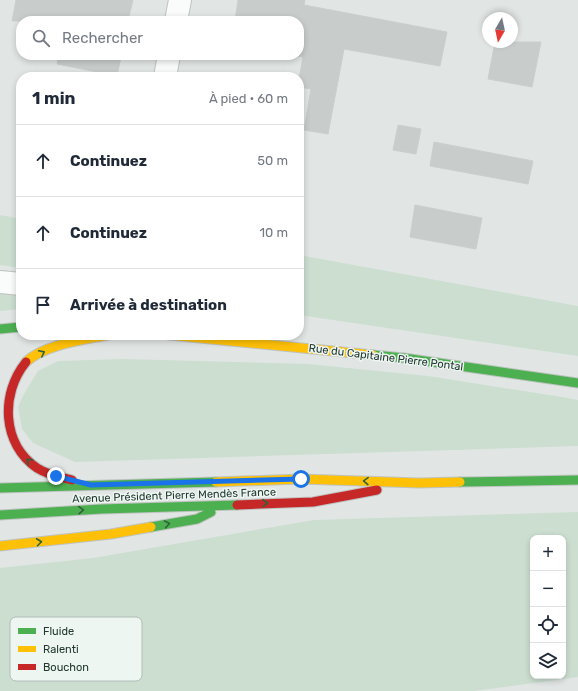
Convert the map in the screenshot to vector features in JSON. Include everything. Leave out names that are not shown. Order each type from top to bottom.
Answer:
[{"type":"main road","points":[[0,329],[16,327]]},
{"type":"main road","points":[[88,340],[51,349],[30,359],[16,374],[8,389],[5,405],[5,420],[11,438],[20,453],[36,467],[56,476],[91,485]]},
{"type":"main road","name":"Rue du Capitaine Pierre Pontal","points":[[228,340],[404,358],[578,383]]},
{"type":"main road","name":"Avenue Président Pierre Mendès France","points":[[0,488],[301,479],[419,483],[578,480]]},
{"type":"main road","name":"Avenue Président Pierre Mendès France","points":[[0,515],[102,509],[313,502],[419,483]]},
{"type":"main road","points":[[0,546],[111,534],[197,519],[226,505]]},
{"type":"street","points":[[177,16],[180,0]]},
{"type":"street","points":[[166,72],[168,60]]},
{"type":"street","points":[[0,282],[16,284]]},
{"type":"green space","points":[[0,215],[16,218],[16,267],[0,265]]},
{"type":"green space","points":[[304,256],[578,306],[578,356],[304,316]]},
{"type":"green space","points":[[0,294],[16,294],[16,309],[0,311]]},
{"type":"green space","points":[[122,359],[308,364],[428,376],[568,398],[578,400],[578,446],[75,462],[33,443],[22,429],[18,407],[38,371],[58,361]]},
{"type":"green space","points":[[578,512],[578,677],[566,679],[566,535],[530,535],[530,679],[563,679],[474,691],[0,691],[0,568],[93,558],[314,520]]},
{"type":"building","points":[[16,0],[133,0],[129,16],[16,16],[16,21],[12,21]]},
{"type":"building","points":[[238,0],[305,0],[304,5],[447,32],[440,66],[344,49],[328,134],[304,130],[311,89],[304,88],[304,72],[300,72],[302,60],[304,60],[304,16],[236,16]]},
{"type":"building","points":[[518,42],[541,42],[532,87],[488,79],[494,48],[518,48]]},
{"type":"building","points":[[58,60],[120,60],[118,72],[97,72],[57,64]]},
{"type":"building","points":[[398,125],[421,129],[416,154],[393,150]]},
{"type":"building","points":[[434,142],[533,161],[528,184],[430,166]]},
{"type":"building","points":[[415,205],[482,218],[476,249],[410,237]]},
{"type":"traffic: fast","points":[[0,329],[16,327]]},
{"type":"traffic: fast","points":[[373,355],[404,358],[578,383]]},
{"type":"traffic: fast","points":[[460,482],[578,480]]},
{"type":"traffic: fast","points":[[0,488],[216,482]]},
{"type":"traffic: fast","points":[[0,515],[102,509],[237,505]]},
{"type":"traffic: fast","points":[[151,527],[197,519],[211,512]]},
{"type":"traffic: slow","points":[[26,362],[43,351],[81,340]]},
{"type":"traffic: slow","points":[[220,340],[373,355]]},
{"type":"traffic: slow","points":[[216,482],[301,479],[419,483],[460,482]]},
{"type":"traffic: slow","points":[[0,546],[111,534],[151,527]]},
{"type":"traffic: jam","points":[[26,362],[12,389],[9,403],[11,432],[17,446],[25,458],[37,468],[50,474],[72,480]]},
{"type":"traffic: jam","points":[[237,505],[313,502],[377,490]]},
{"type":"route","points":[[56,476],[91,485],[301,479]]}]
